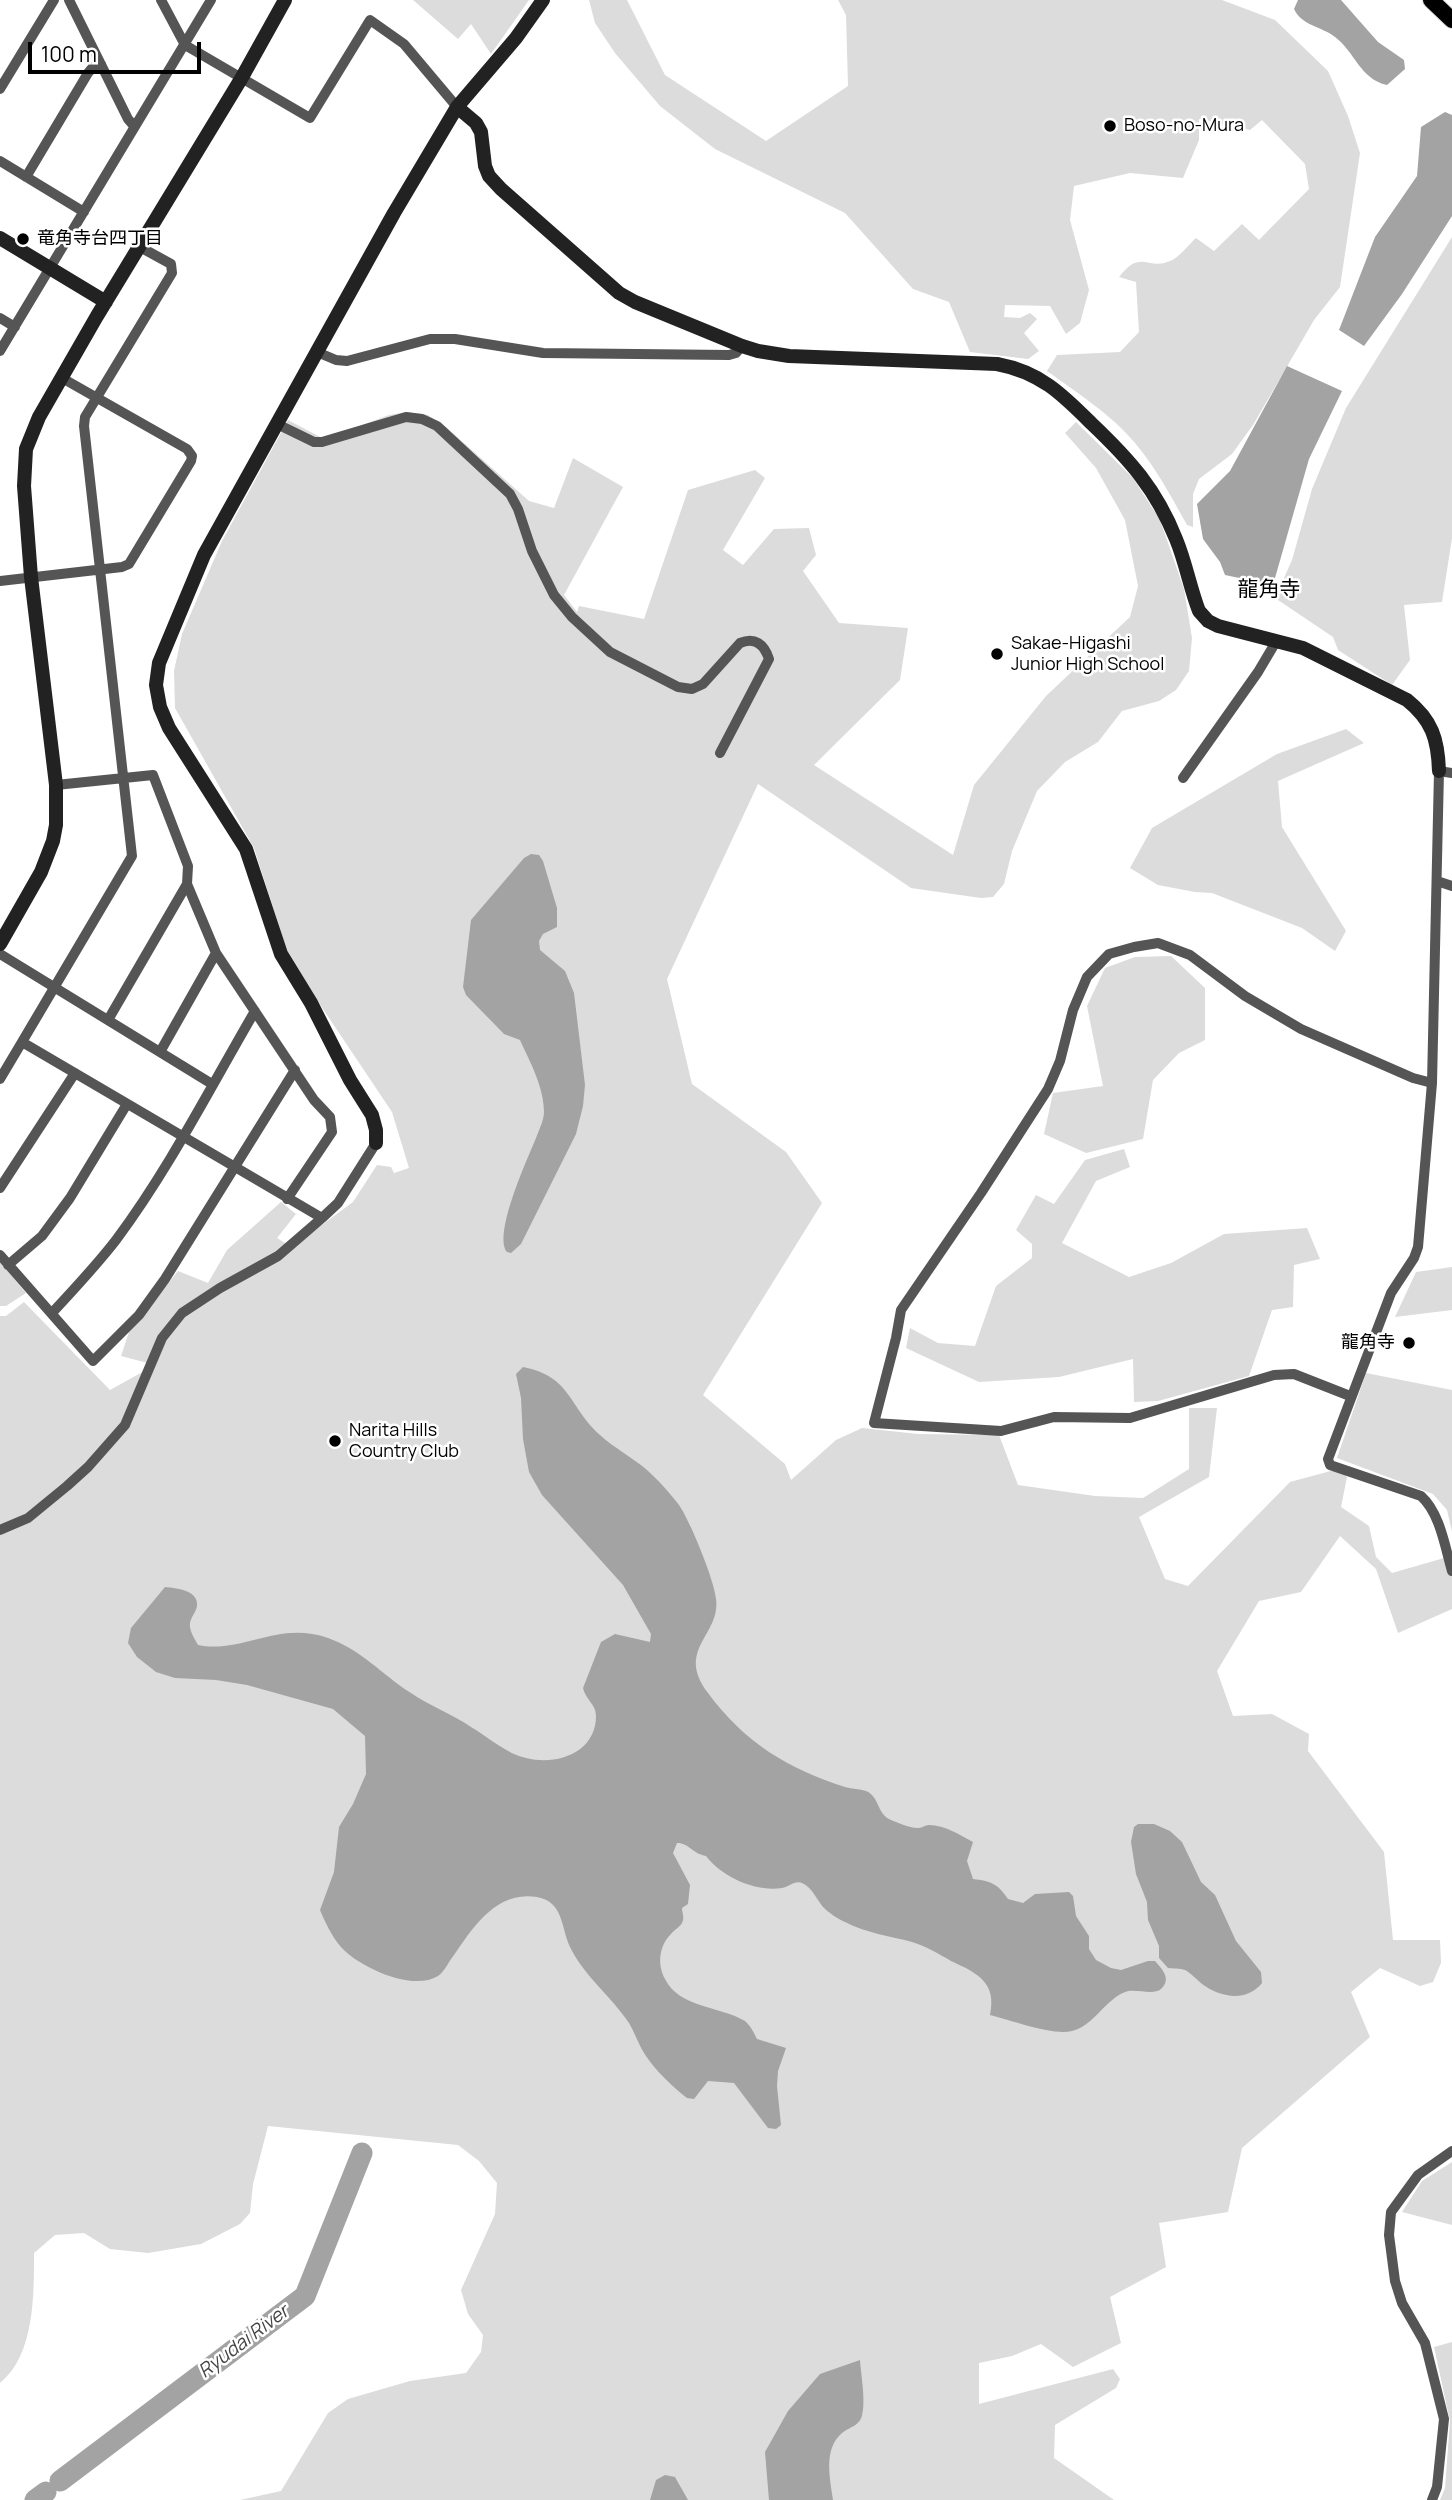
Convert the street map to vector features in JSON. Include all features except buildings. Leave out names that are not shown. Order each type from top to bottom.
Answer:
[{"type":"main road","points":[[1431,0],[1452,20]]},
{"type":"street","points":[[0,89],[54,0]]},
{"type":"street","points":[[69,0],[128,119],[134,126]]},
{"type":"street","points":[[161,0],[185,45],[310,118],[370,20],[404,44],[457,107],[476,123],[481,132],[485,166],[489,176],[601,278],[635,302],[758,351],[789,356],[998,364],[1019,369],[1053,386],[1124,454],[1146,480],[1176,538],[1199,611],[1208,621],[1303,648],[1414,706],[1431,726],[1446,772],[1437,881],[1432,1083],[1418,1247],[1414,1258],[1391,1293],[1328,1459],[1330,1465],[1421,1496],[1429,1503],[1452,1571]]},
{"type":"street","points":[[0,351],[211,0]]},
{"type":"street","points":[[0,944],[41,872],[53,841],[56,817],[56,785],[31,577],[24,485],[24,459],[33,429],[285,0]]},
{"type":"street","points":[[0,1530],[27,1518],[67,1486],[88,1467],[125,1425],[162,1338],[182,1313],[278,1256],[322,1218],[338,1203],[376,1143],[372,1115],[281,954],[246,849],[169,728],[160,706],[156,685],[159,663],[204,555],[457,107],[516,38],[543,0]]},
{"type":"street","points":[[26,177],[88,73],[101,64]]},
{"type":"street","points":[[0,161],[84,212]]},
{"type":"street","points":[[0,238],[106,302]]},
{"type":"street","points":[[0,1079],[131,860],[132,849],[84,426],[85,417],[172,273],[171,264],[140,247]]},
{"type":"street","points":[[0,318],[15,327]]},
{"type":"street","points":[[317,352],[336,360],[347,361],[430,339],[455,339],[543,352],[610,355],[729,355],[736,353],[742,346]]},
{"type":"street","points":[[0,581],[122,568],[133,560],[192,456],[187,449],[62,378]]},
{"type":"street","points":[[277,424],[314,442],[407,417],[422,419],[437,426],[510,494],[532,551],[554,595],[572,617],[610,652],[678,687],[692,689],[703,684],[740,642],[749,639],[758,642],[766,650],[769,659],[720,754]]},
{"type":"street","points":[[1183,778],[1258,672],[1277,640]]},
{"type":"street","points":[[56,785],[153,775],[188,866],[187,884],[216,953],[314,1100],[330,1117],[332,1132],[287,1199]]},
{"type":"street","points":[[1437,881],[1452,886]]},
{"type":"street","points":[[108,1020],[187,884]]},
{"type":"street","points":[[1350,1396],[1294,1374],[1274,1375],[1130,1418],[1054,1417],[1001,1431],[874,1423],[901,1310],[1048,1089],[1060,1061],[1073,1010],[1087,977],[1109,954],[1158,943],[1190,955],[1245,996],[1301,1029],[1413,1078],[1432,1083]]},
{"type":"street","points":[[160,1052],[216,953]]},
{"type":"street","points":[[0,954],[212,1084]]},
{"type":"street","points":[[52,1313],[116,1240],[184,1136],[255,1011]]},
{"type":"street","points":[[22,1042],[322,1218]]},
{"type":"street","points":[[0,1255],[93,1361],[139,1315],[295,1070]]},
{"type":"street","points":[[0,1188],[75,1073]]},
{"type":"street","points":[[8,1265],[42,1236],[70,1198],[127,1104]]},
{"type":"street","points":[[1432,2500],[1437,2487],[1444,2419],[1425,2343],[1402,2303],[1395,2281],[1389,2235],[1391,2212],[1418,2175],[1452,2151]]},
{"type":"shaded area","points":[[413,0],[529,0],[491,54],[471,24],[458,39]]},
{"type":"shaded area","points":[[589,0],[627,0],[665,75],[766,141],[848,86],[846,15],[838,0],[1222,0],[1275,20],[1328,71],[1348,116],[1360,153],[1340,287],[1314,320],[1253,425],[1232,454],[1199,479],[1193,494],[1193,527],[1187,525],[1156,472],[1126,432],[1047,371],[1057,355],[1120,352],[1139,332],[1136,282],[1119,277],[1127,268],[1139,262],[1155,264],[1170,261],[1196,238],[1214,251],[1242,224],[1259,240],[1309,189],[1305,164],[1262,120],[1250,130],[1199,119],[1199,140],[1183,178],[1130,173],[1074,186],[1070,220],[1089,290],[1080,323],[1066,334],[1050,306],[1005,305],[1004,317],[1020,318],[1030,313],[1037,319],[1024,333],[1039,351],[1028,359],[970,352],[949,302],[913,289],[845,213],[715,149],[660,106],[615,53],[595,23]]},
{"type":"shaded area","points":[[1298,0],[1341,0],[1378,42],[1404,60],[1405,69],[1387,85],[1370,77],[1335,37],[1297,15],[1294,9]]},
{"type":"shaded area","points":[[1445,112],[1452,115],[1452,216],[1402,294],[1364,346],[1339,330],[1375,237],[1417,176],[1421,127]]},
{"type":"shaded area","points":[[1452,237],[1452,538],[1442,602],[1404,605],[1410,660],[1392,685],[1338,650],[1333,637],[1275,598],[1292,560],[1312,489],[1346,408]]},
{"type":"shaded area","points":[[1287,366],[1342,391],[1309,459],[1273,585],[1225,575],[1220,562],[1203,539],[1197,504],[1230,471]]},
{"type":"shaded area","name":"Narita Hills Country Club","points":[[407,412],[428,415],[446,427],[529,501],[554,508],[573,458],[623,487],[564,595],[577,612],[579,606],[644,619],[688,490],[755,470],[765,478],[723,550],[743,565],[774,529],[809,528],[816,555],[803,571],[839,623],[908,628],[900,680],[814,765],[953,855],[974,785],[1046,696],[1130,617],[1138,586],[1125,520],[1096,468],[1065,433],[1076,422],[1133,478],[1160,520],[1184,589],[1192,638],[1189,671],[1176,690],[1159,701],[1122,711],[1098,742],[1065,762],[1037,791],[1012,851],[1004,884],[993,897],[981,898],[911,888],[758,784],[667,979],[692,1084],[786,1152],[822,1203],[703,1395],[785,1464],[791,1480],[836,1440],[862,1428],[918,1434],[999,1435],[1018,1485],[1095,1496],[1143,1498],[1189,1469],[1189,1408],[1217,1408],[1209,1477],[1139,1517],[1165,1579],[1188,1586],[1290,1482],[1338,1469],[1347,1477],[1341,1507],[1369,1526],[1376,1557],[1392,1573],[1444,1558],[1452,1574],[1452,1609],[1398,1633],[1376,1569],[1340,1536],[1301,1592],[1259,1601],[1217,1671],[1233,1716],[1272,1714],[1309,1734],[1308,1751],[1384,1852],[1393,1940],[1440,1940],[1441,1963],[1433,1982],[1420,1986],[1380,1968],[1351,1992],[1370,2037],[1242,2148],[1228,2212],[1159,2223],[1166,2267],[1110,2297],[1121,2343],[1073,2367],[1041,2344],[1012,2356],[979,2363],[979,2404],[1113,2369],[1120,2379],[1116,2388],[1055,2425],[1054,2458],[1114,2500],[240,2500],[281,2491],[328,2413],[348,2399],[410,2381],[466,2373],[481,2352],[483,2335],[468,2314],[461,2290],[495,2214],[497,2183],[479,2161],[458,2145],[268,2126],[253,2184],[250,2213],[240,2224],[201,2244],[148,2253],[110,2249],[84,2233],[55,2235],[34,2253],[34,2286],[26,2340],[12,2371],[0,2383],[0,1316],[6,1316],[24,1302],[110,1390],[155,1365],[121,1356],[129,1332],[178,1271],[208,1283],[227,1250],[281,1202],[296,1214],[277,1238],[292,1247],[353,1202],[377,1165],[391,1167],[394,1173],[409,1168],[392,1112],[317,1000],[286,948],[254,848],[175,708],[174,671],[182,634],[222,541],[288,420],[324,439],[389,415]]},
{"type":"shaded area","points":[[1346,729],[1364,743],[1278,781],[1282,827],[1346,931],[1335,951],[1302,928],[1212,893],[1158,885],[1130,868],[1152,828],[1277,754]]},
{"type":"shaded area","points":[[531,854],[539,855],[543,861],[557,908],[557,927],[543,934],[539,941],[540,950],[565,971],[574,993],[585,1085],[576,1134],[521,1244],[511,1253],[507,1252],[504,1243],[504,1230],[519,1179],[542,1122],[542,1093],[520,1040],[504,1034],[466,995],[463,987],[471,920],[524,858]]},
{"type":"shaded area","points":[[1171,956],[1205,988],[1205,1040],[1179,1053],[1153,1080],[1143,1139],[1086,1153],[1044,1134],[1053,1093],[1103,1086],[1087,1006],[1105,968],[1135,957]]},
{"type":"shaded area","points":[[1124,1149],[1130,1167],[1096,1181],[1062,1243],[1129,1277],[1171,1263],[1224,1234],[1307,1228],[1320,1259],[1294,1265],[1293,1307],[1272,1310],[1249,1376],[1158,1401],[1134,1402],[1133,1359],[1059,1377],[979,1382],[906,1348],[910,1328],[938,1343],[975,1346],[996,1286],[1032,1258],[1032,1244],[1016,1230],[1036,1195],[1054,1204],[1085,1160]]},
{"type":"shaded area","points":[[0,1262],[26,1293],[6,1306],[0,1306]]},
{"type":"shaded area","points":[[1452,1267],[1452,1310],[1395,1317],[1416,1272]]},
{"type":"shaded area","points":[[523,1367],[539,1372],[560,1385],[605,1440],[651,1474],[684,1513],[706,1565],[716,1599],[716,1612],[697,1653],[699,1678],[708,1693],[737,1726],[769,1752],[805,1772],[870,1793],[882,1813],[889,1819],[916,1828],[929,1825],[941,1827],[973,1842],[967,1861],[973,1879],[994,1884],[1008,1899],[1023,1903],[1035,1894],[1069,1892],[1073,1896],[1076,1916],[1089,1936],[1089,1949],[1096,1960],[1121,1970],[1155,1961],[1166,1978],[1161,1989],[1153,1992],[1125,1992],[1109,2002],[1089,2022],[1073,2031],[1046,2030],[990,2015],[991,1994],[988,1987],[969,1970],[917,1944],[870,1932],[842,1921],[825,1909],[802,1883],[772,1889],[750,1885],[730,1876],[706,1856],[677,1843],[673,1853],[690,1885],[688,1904],[682,1908],[682,1923],[667,1939],[662,1950],[662,1973],[671,1989],[680,1996],[735,2016],[745,2021],[757,2039],[786,2048],[778,2071],[781,2125],[776,2129],[768,2128],[734,2083],[708,2081],[694,2099],[687,2098],[665,2078],[646,2056],[622,2013],[576,1957],[557,1910],[546,1900],[523,1896],[498,1905],[478,1922],[445,1969],[438,1976],[427,1980],[414,1981],[386,1975],[349,1955],[332,1934],[320,1910],[334,1872],[339,1827],[366,1774],[365,1736],[333,1709],[247,1685],[175,1678],[156,1672],[137,1657],[128,1643],[131,1628],[165,1587],[180,1589],[191,1593],[197,1601],[190,1626],[198,1645],[230,1645],[293,1633],[328,1638],[351,1649],[400,1686],[512,1753],[538,1760],[573,1754],[590,1739],[594,1728],[596,1712],[583,1688],[601,1642],[615,1634],[650,1642],[651,1634],[623,1585],[542,1495],[529,1472],[516,1374]]},
{"type":"shaded area","points":[[1366,1373],[1452,1390],[1452,1532],[1447,1510],[1433,1494],[1337,1458]]},
{"type":"shaded area","points":[[1138,1824],[1154,1824],[1170,1831],[1182,1842],[1201,1882],[1215,1895],[1236,1941],[1261,1972],[1262,1983],[1256,1989],[1241,1995],[1225,1995],[1209,1989],[1185,1970],[1168,1968],[1159,1958],[1159,1946],[1148,1920],[1147,1902],[1136,1874],[1131,1842],[1134,1827]]},
{"type":"shaded area","points":[[1452,2162],[1452,2225],[1402,2212],[1422,2181]]},
{"type":"shaded area","points":[[1452,2342],[1452,2500],[1440,2500],[1445,2488],[1450,2421],[1434,2347]]},
{"type":"shaded area","points":[[860,2360],[863,2410],[859,2422],[842,2433],[832,2447],[829,2464],[833,2500],[769,2500],[765,2452],[788,2411],[820,2374]]},
{"type":"shaded area","points":[[665,2475],[675,2477],[688,2500],[650,2500],[656,2480]]},
{"type":"waterway","name":"Ryudai River","points":[[60,2481],[305,2296],[362,2153]]},
{"type":"waterway","name":"Ryudai River","points":[[35,2500],[46,2492]]},
{"type":"place","name":"Boso-no-Mura","points":[[1110,126]]},
{"type":"place","name":"竜角寺台四丁目","points":[[23,239]]},
{"type":"place","name":"Sakae-Higashi Junior High School","points":[[997,654]]},
{"type":"place","name":"龍角寺","points":[[1409,1343]]},
{"type":"place","name":"Narita Hills Country Club","points":[[335,1441]]},
{"type":"district","name":"龍角寺","points":[[1269,590]]}]
